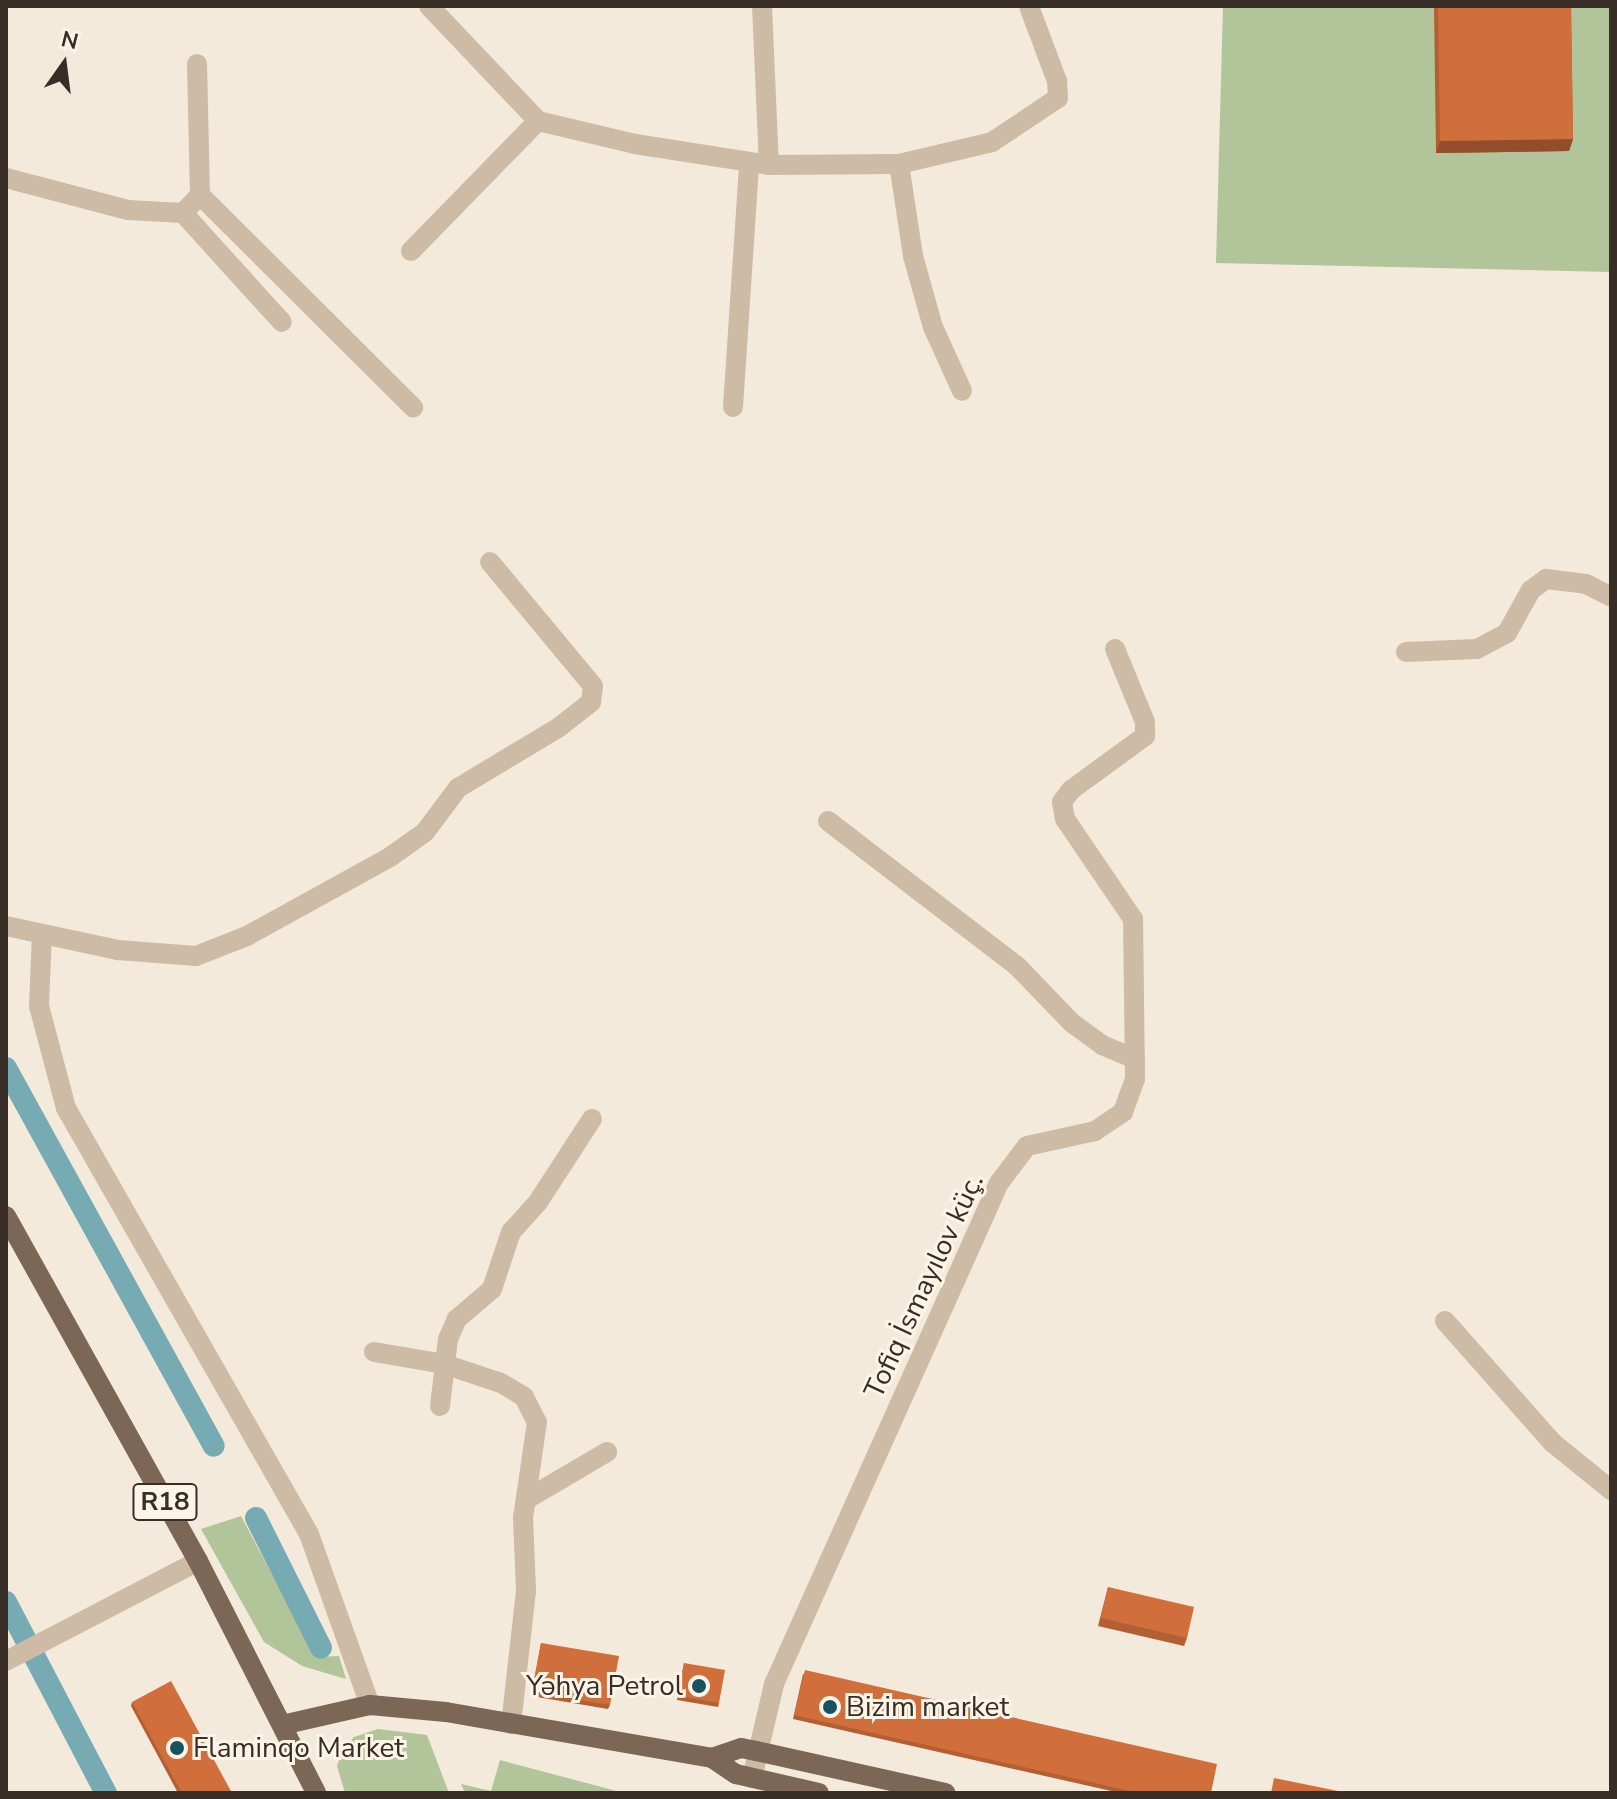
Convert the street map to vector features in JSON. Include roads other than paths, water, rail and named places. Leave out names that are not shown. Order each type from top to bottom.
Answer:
[{"type":"main road","name":"R18","points":[[6,1216],[198,1561],[316,1793]]},
{"type":"main road","points":[[282,1725],[370,1705],[511,1724],[712,1758],[752,1778],[819,1793]]},
{"type":"main road","points":[[712,1758],[741,1748],[945,1793]]},
{"type":"street","points":[[429,6],[538,121],[759,164],[899,164],[992,142],[1058,98],[1057,81],[1030,9]]},
{"type":"street","points":[[733,407],[759,164],[762,6]]},
{"type":"street","points":[[197,64],[200,195],[413,407]]},
{"type":"street","points":[[411,251],[538,121]]},
{"type":"street","points":[[899,164],[929,313],[962,391]]},
{"type":"street","points":[[6,178],[128,210],[183,213],[282,322]]},
{"type":"street","points":[[183,213],[200,195]]},
{"type":"street","points":[[6,926],[162,956],[221,949],[390,857],[425,832],[458,788],[558,728],[591,702],[593,686],[490,562]]},
{"type":"street","points":[[1406,652],[1477,649],[1507,633],[1531,590],[1546,579],[1586,584],[1611,597]]},
{"type":"street","name":"Tofiq İsmayılov küç.","points":[[752,1778],[774,1684],[999,1183],[1027,1146],[1095,1131],[1123,1112],[1135,1079],[1133,919],[1065,819],[1062,802],[1071,790],[1145,736],[1145,722],[1115,649]]},
{"type":"street","points":[[828,821],[1017,966],[1072,1023],[1102,1045],[1135,1059]]},
{"type":"street","points":[[42,934],[39,1006],[66,1108],[309,1534],[370,1705]]},
{"type":"street","points":[[440,1406],[444,1364],[457,1319],[492,1289],[511,1232],[538,1202],[592,1119]]},
{"type":"street","points":[[1445,1321],[1553,1443],[1611,1490]]},
{"type":"street","points":[[374,1352],[444,1364],[501,1383],[524,1397],[537,1422],[527,1499],[526,1591],[511,1724]]},
{"type":"street","points":[[527,1499],[607,1452]]},
{"type":"street","points":[[6,1661],[198,1561]]},
{"type":"waterway","points":[[6,1068],[214,1446]]},
{"type":"waterway","points":[[256,1518],[321,1648]]},
{"type":"waterway","points":[[6,1602],[106,1793]]},
{"type":"place","name":"Yəhya Petrol","points":[[699,1686]]},
{"type":"place","name":"Bizim market","points":[[830,1707]]},
{"type":"place","name":"Flaminqo Market","points":[[177,1748]]}]
